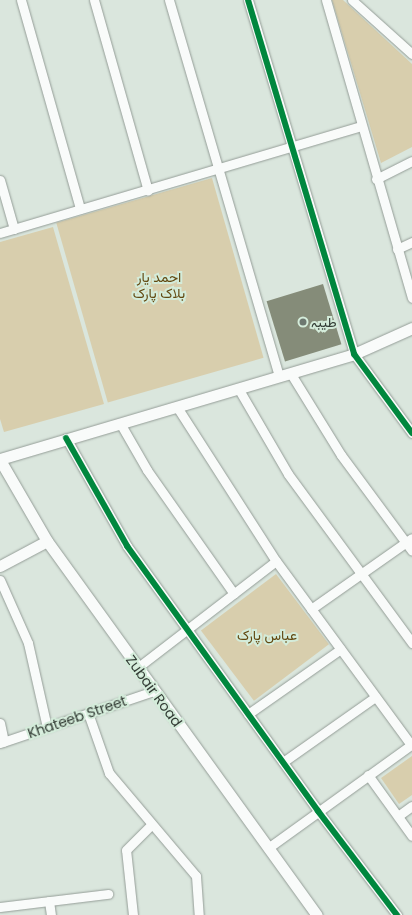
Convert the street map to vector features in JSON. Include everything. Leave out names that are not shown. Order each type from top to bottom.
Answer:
[{"type":"street","points":[[21,0],[80,209]]},
{"type":"street","points":[[94,0],[148,191]]},
{"type":"street","points":[[170,0],[279,376]]},
{"type":"street","points":[[248,0],[354,354],[412,433]]},
{"type":"street","points":[[326,0],[376,179],[412,298]]},
{"type":"street","points":[[352,0],[412,54]]},
{"type":"street","points":[[0,233],[80,209],[148,191],[291,146],[361,126]]},
{"type":"street","points":[[376,179],[412,161]]},
{"type":"street","points":[[0,180],[14,229]]},
{"type":"street","points":[[397,249],[412,242]]},
{"type":"street","points":[[0,460],[66,438],[177,407],[279,376],[291,374],[354,354],[412,328]]},
{"type":"street","points":[[291,374],[342,455],[409,540],[412,551]]},
{"type":"street","points":[[238,388],[288,474],[412,643]]},
{"type":"street","points":[[177,407],[276,561],[411,744],[268,848]]},
{"type":"street","points":[[120,423],[148,470],[234,594]]},
{"type":"street","points":[[66,438],[127,546],[318,811],[397,915]]},
{"type":"street","name":"Zubair Road","points":[[0,460],[47,541],[137,668],[317,915]]},
{"type":"street","points":[[311,609],[409,540]]},
{"type":"street","points":[[0,566],[47,541]]},
{"type":"street","points":[[137,668],[276,561]]},
{"type":"street","points":[[0,580],[28,643],[47,727]]},
{"type":"street","points":[[248,714],[341,649]]},
{"type":"street","name":"Khateeb Street","points":[[2,743],[154,691]]},
{"type":"street","points":[[283,762],[375,697]]},
{"type":"street","points":[[88,713],[109,772],[196,876],[199,915]]},
{"type":"street","points":[[0,723],[2,743]]},
{"type":"street","points":[[368,775],[412,836]]},
{"type":"street","points":[[398,816],[412,806]]},
{"type":"street","points":[[133,915],[126,850],[151,824]]},
{"type":"street","points":[[0,907],[108,894]]},
{"type":"street","points":[[49,901],[51,915]]},
{"type":"green space","points":[[332,0],[343,0],[412,64],[412,147],[381,163]]},
{"type":"green space","name":"احمد یار بلاک پارک","points":[[212,178],[264,358],[108,402],[56,223]]},
{"type":"green space","points":[[53,227],[104,404],[4,432],[0,419],[0,242]]},
{"type":"green space","name":"عباس پارک","points":[[276,574],[329,644],[254,701],[201,631]]},
{"type":"green space","points":[[412,756],[412,795],[399,804],[381,778]]},
{"type":"building","name":"طیبہ","points":[[323,284],[341,344],[285,361],[267,301]]},
{"type":"cycle path","points":[[248,0],[354,354],[412,433]]},
{"type":"cycle path","points":[[66,438],[127,546],[318,811],[397,915]]},
{"type":"place","name":"طیبہ","points":[[303,322]]}]
